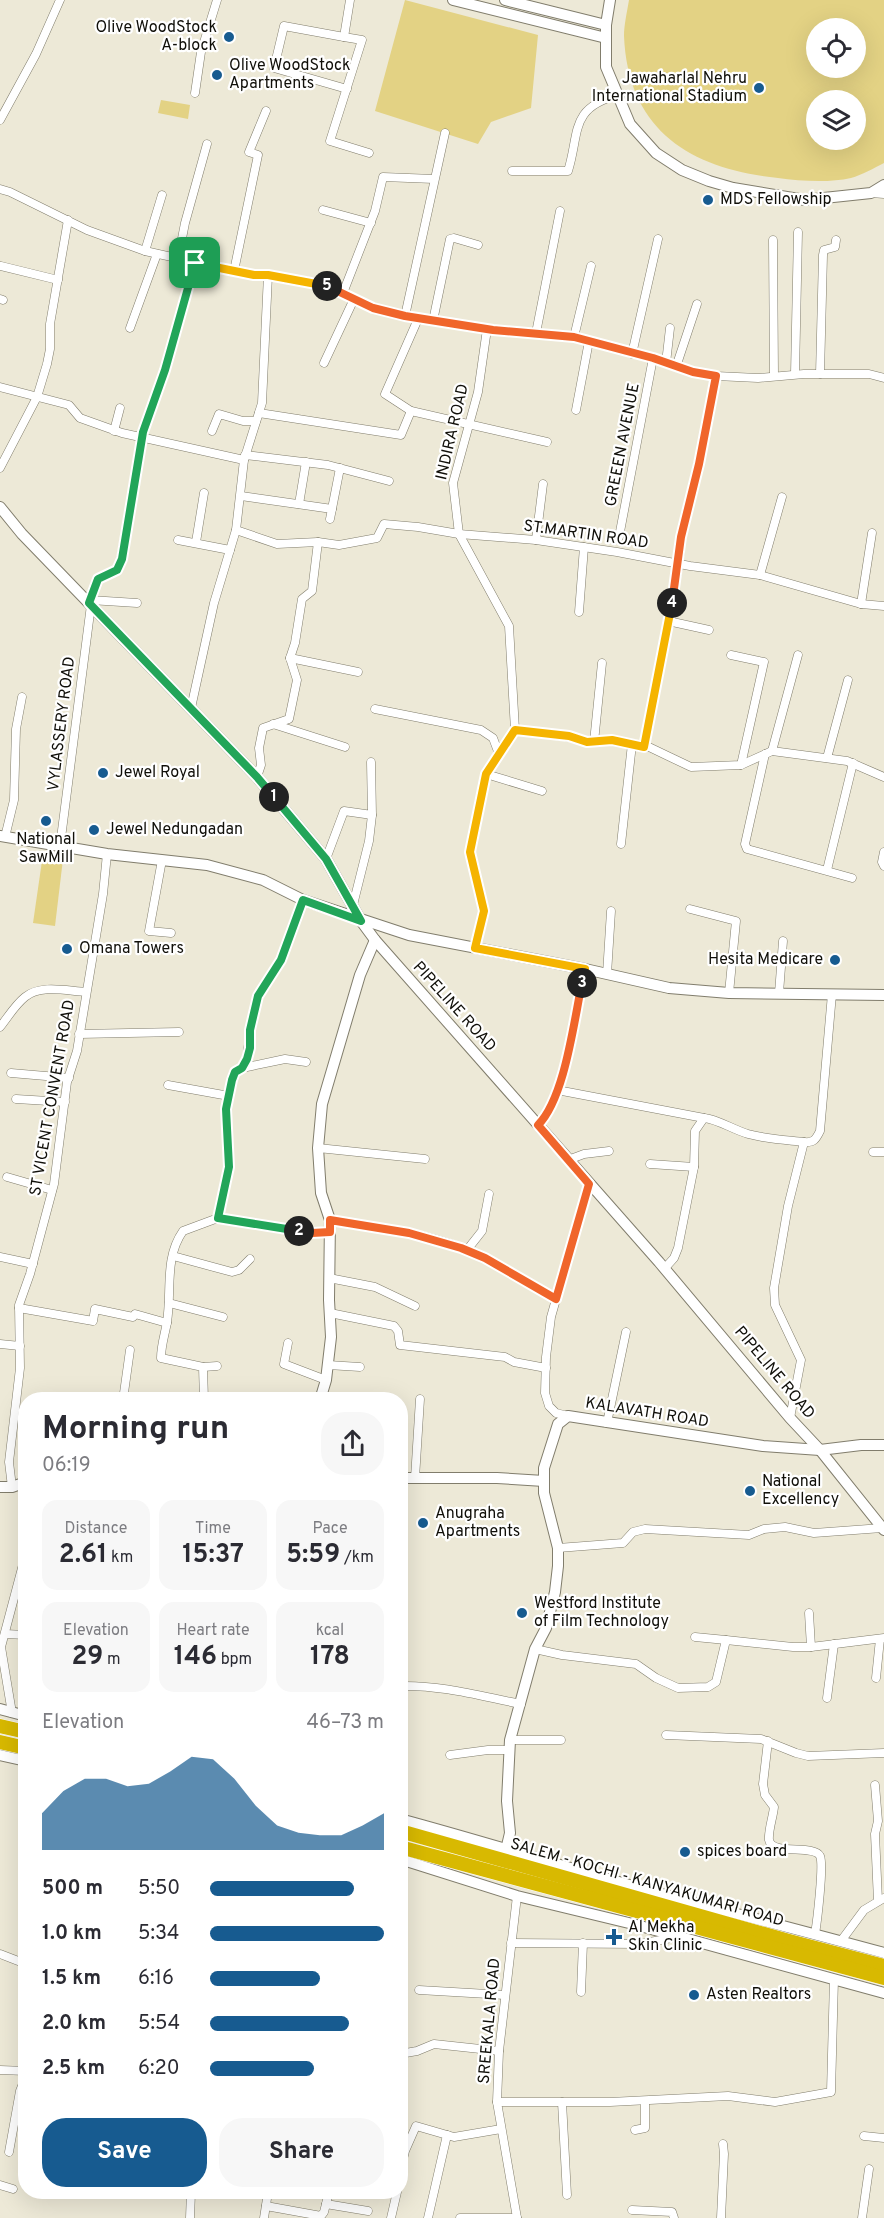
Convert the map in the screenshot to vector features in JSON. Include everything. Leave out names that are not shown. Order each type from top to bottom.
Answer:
[{"type":"highway","points":[[0,1726],[18,1730]]},
{"type":"highway","points":[[0,1742],[18,1747]]},
{"type":"highway","name":"SALEM - KOCHI - KANYAKUMARI ROAD","points":[[408,1834],[627,1903],[884,1978]]},
{"type":"highway","name":"SALEM - KOCHI - KANYAKUMARI ROAD","points":[[408,1849],[884,1966]]},
{"type":"street","points":[[0,120],[36,54],[60,0]]},
{"type":"street","points":[[195,93],[201,52],[217,0]]},
{"type":"street","points":[[344,37],[350,0]]},
{"type":"street","points":[[453,0],[606,38]]},
{"type":"street","points":[[505,0],[606,25]]},
{"type":"street","points":[[610,0],[606,25],[606,67],[630,124],[656,153],[682,170],[733,188],[805,200],[871,193],[884,195]]},
{"type":"street","points":[[347,89],[274,68],[284,26],[362,40],[347,89],[330,141],[369,153]]},
{"type":"street","points":[[512,171],[568,171],[577,123],[590,107],[604,99],[618,95]]},
{"type":"street","points":[[234,271],[258,155],[249,152],[266,111]]},
{"type":"street","points":[[405,316],[445,133]]},
{"type":"street","points":[[177,258],[207,144]]},
{"type":"street","points":[[343,293],[371,224],[383,177],[434,179]]},
{"type":"street","points":[[871,193],[884,185]]},
{"type":"street","points":[[0,189],[87,230],[145,251],[234,271],[323,284],[373,308],[418,319],[487,329],[574,337],[653,358],[676,367],[716,376],[758,378],[795,374],[869,374],[884,378]]},
{"type":"street","points":[[145,251],[162,195]]},
{"type":"street","points":[[323,210],[371,224]]},
{"type":"street","points":[[536,333],[560,211]]},
{"type":"street","points":[[0,468],[37,397],[50,349],[50,324],[68,220]]},
{"type":"street","points":[[795,374],[798,232]]},
{"type":"street","points":[[433,321],[450,239],[454,238],[478,245]]},
{"type":"street","points":[[633,354],[658,239]]},
{"type":"street","points":[[773,240],[774,376]]},
{"type":"street","points":[[820,374],[823,255],[824,250],[835,247],[836,240]]},
{"type":"street","points":[[130,328],[157,254]]},
{"type":"street","name":"VYLASSERY ROAD","points":[[60,846],[90,603],[98,579],[117,570],[122,559],[142,439],[165,370],[195,263]]},
{"type":"street","points":[[1,266],[58,280]]},
{"type":"street","points":[[574,337],[591,266]]},
{"type":"street","points":[[191,708],[214,603],[236,530],[244,458],[262,403],[268,275]]},
{"type":"street","points":[[324,363],[354,299]]},
{"type":"street","points":[[676,367],[697,304]]},
{"type":"street","points":[[418,319],[385,394],[411,411],[547,442]]},
{"type":"street","points":[[666,363],[670,328]]},
{"type":"street","name":"INDIRA ROAD","points":[[487,329],[478,392],[453,483],[459,534],[509,626],[515,730]]},
{"type":"street","points":[[576,411],[589,341]]},
{"type":"street","name":"GREEEN AVENUE","points":[[619,537],[653,358]]},
{"type":"street","points":[[644,747],[679,563],[681,537],[699,464],[716,376]]},
{"type":"street","points":[[0,387],[69,405],[80,418],[142,439],[244,458],[306,462],[389,481]]},
{"type":"street","points":[[114,430],[120,408]]},
{"type":"street","points":[[259,413],[401,435],[411,411]]},
{"type":"street","points":[[213,431],[219,414],[243,421],[256,421]]},
{"type":"street","points":[[299,504],[306,462]]},
{"type":"street","points":[[330,519],[339,468]]},
{"type":"street","points":[[536,540],[543,484]]},
{"type":"street","points":[[196,542],[204,493]]},
{"type":"street","points":[[241,496],[332,509]]},
{"type":"street","points":[[760,575],[782,497]]},
{"type":"street","name":"PIPELINE ROAD","points":[[0,507],[22,534],[257,777],[326,859],[354,904],[361,921],[375,940],[665,1268],[790,1418],[820,1450],[883,1529]]},
{"type":"street","name":"ST.MARTIN ROAD","points":[[318,542],[339,545],[377,538],[384,524],[459,534],[536,540],[760,575],[861,604],[884,606]]},
{"type":"street","points":[[236,530],[277,544],[318,542],[312,591],[302,599],[295,643],[290,658],[297,680],[292,710],[289,719],[263,728],[260,748],[261,765],[257,777]]},
{"type":"street","points":[[861,604],[872,533]]},
{"type":"street","points":[[178,540],[230,550]]},
{"type":"street","points":[[579,612],[584,547]]},
{"type":"street","points":[[90,603],[137,603]]},
{"type":"street","points":[[668,621],[710,630]]},
{"type":"street","points":[[731,655],[764,662],[741,765]]},
{"type":"street","points":[[798,655],[745,844],[747,849],[852,878]]},
{"type":"street","points":[[290,658],[358,672]]},
{"type":"street","points":[[594,742],[602,663]]},
{"type":"street","points":[[827,758],[848,680]]},
{"type":"street","points":[[22,697],[16,729],[14,800],[2,836],[107,854],[207,865],[246,875],[283,889],[303,900],[409,935],[585,969],[669,988],[729,993],[884,995]]},
{"type":"street","points":[[375,708],[481,730],[493,738],[500,754]]},
{"type":"street","points":[[273,724],[345,747]]},
{"type":"street","points":[[475,948],[484,911],[470,852],[486,774],[515,730],[569,736],[587,742],[612,740],[632,744],[691,767],[741,765],[769,753],[827,758],[854,763],[884,777]]},
{"type":"street","points":[[621,844],[632,744]]},
{"type":"street","points":[[354,904],[369,841],[372,815],[371,762]]},
{"type":"street","points":[[827,870],[854,763]]},
{"type":"street","points":[[486,774],[542,792]]},
{"type":"street","points":[[326,859],[344,811],[372,815]]},
{"type":"street","points":[[884,852],[882,862],[884,866]]},
{"type":"street","name":"ST VICENT CONVENT ROAD","points":[[19,1392],[19,1308],[33,1264],[60,1153],[65,1101],[77,1051],[103,894],[107,854]]},
{"type":"street","points":[[162,860],[149,931],[171,933]]},
{"type":"street","points":[[242,1068],[250,1048],[250,1030],[258,996],[281,960],[303,900]]},
{"type":"street","points":[[690,909],[736,921],[729,993]]},
{"type":"street","points":[[606,974],[610,911]]},
{"type":"street","points":[[322,1392],[331,1337],[330,1220],[321,1193],[318,1148],[322,1104],[360,975],[375,940]]},
{"type":"street","points":[[779,993],[783,941]]},
{"type":"street","points":[[538,1125],[544,1119],[558,1090],[585,969]]},
{"type":"street","points":[[0,1027],[24,998],[34,992],[43,990],[86,992]]},
{"type":"street","points":[[558,1090],[711,1119],[721,1125],[749,1134],[811,1142],[816,1139],[820,1131],[832,994]]},
{"type":"street","points":[[79,1034],[179,1032]]},
{"type":"street","points":[[218,1218],[229,1167],[226,1109],[235,1072],[242,1068],[285,1059],[306,1062]]},
{"type":"street","points":[[11,1073],[69,1078]]},
{"type":"street","points":[[168,1085],[229,1096]]},
{"type":"street","points":[[16,1099],[65,1101]]},
{"type":"street","points":[[665,1268],[678,1248],[694,1167],[695,1131],[704,1118]]},
{"type":"street","points":[[790,1418],[795,1404],[801,1360],[775,1305],[774,1288],[788,1206],[804,1142]]},
{"type":"street","points":[[318,1148],[425,1159]]},
{"type":"street","points":[[568,1160],[584,1154],[609,1150]]},
{"type":"street","points":[[873,1152],[884,1152]]},
{"type":"street","points":[[650,1164],[694,1167]]},
{"type":"street","points":[[7,1177],[52,1191]]},
{"type":"street","points":[[568,1416],[556,1413],[549,1406],[545,1393],[546,1368],[551,1317],[589,1184]]},
{"type":"street","points":[[467,1250],[482,1231],[489,1194]]},
{"type":"street","points":[[217,1366],[203,1367],[161,1358],[169,1303],[168,1275],[174,1247],[183,1232],[218,1218],[312,1233],[330,1232]]},
{"type":"street","points":[[330,1220],[409,1233],[467,1250],[556,1299]]},
{"type":"street","points":[[173,1256],[232,1272],[239,1270],[250,1259]]},
{"type":"street","points":[[0,1257],[33,1264]]},
{"type":"street","points":[[329,1278],[375,1287],[415,1306]]},
{"type":"street","points":[[169,1303],[223,1317]]},
{"type":"street","points":[[19,1308],[93,1321],[95,1309],[133,1317],[135,1314],[167,1323]]},
{"type":"street","points":[[330,1313],[394,1326],[398,1331],[400,1345],[505,1357],[514,1362],[546,1368]]},
{"type":"street","points":[[607,1423],[626,1332]]},
{"type":"street","points":[[288,1343],[284,1364],[326,1380]]},
{"type":"street","points":[[0,1344],[20,1346]]},
{"type":"street","points":[[124,1392],[130,1350]]},
{"type":"street","points":[[328,1365],[360,1367]]},
{"type":"street","points":[[203,1367],[204,1392]]},
{"type":"street","name":"ST VICENT CONVENT ROAD","points":[[12,1487],[9,1462],[18,1396]]},
{"type":"street","points":[[415,1478],[420,1399]]},
{"type":"street","name":"KALAVATH ROAD","points":[[506,1850],[510,1833],[507,1801],[510,1745],[535,1649],[546,1628],[555,1592],[558,1548],[544,1493],[544,1468],[550,1442],[558,1424],[568,1416],[763,1446],[820,1450],[884,1445]]},
{"type":"street","points":[[408,1478],[497,1478],[544,1481]]},
{"type":"street","points":[[0,1487],[18,1485]]},
{"type":"street","points":[[558,1548],[623,1543],[633,1532],[645,1529],[749,1534],[764,1529],[785,1527],[814,1533],[883,1529]]},
{"type":"street","points":[[12,1713],[1,1647],[18,1584]]},
{"type":"street","points":[[809,1613],[811,1647]]},
{"type":"street","points":[[5,1634],[18,1635]]},
{"type":"street","points":[[695,1636],[811,1647],[882,1639],[876,1678]]},
{"type":"street","points":[[535,1649],[636,1665],[668,1685],[695,1689],[708,1687],[716,1682],[726,1640]]},
{"type":"street","points":[[827,1698],[834,1644]]},
{"type":"street","points":[[408,1686],[427,1686],[484,1695],[521,1704]]},
{"type":"street","points":[[0,1709],[18,1714]]},
{"type":"street","points":[[666,1735],[761,1739],[808,1756],[884,1753]]},
{"type":"street","points":[[450,1755],[510,1745],[561,1740]]},
{"type":"street","points":[[768,1741],[763,1784],[765,1795],[774,1808],[769,1840],[772,1845],[779,1848],[818,1853],[820,1856],[821,1879],[815,1934]]},
{"type":"street","points":[[0,1755],[18,1759]]},
{"type":"street","points":[[841,1941],[864,1910],[881,1899],[875,1834],[878,1821],[874,1785]]},
{"type":"street","points":[[408,1821],[480,1840],[627,1903]]},
{"type":"street","points":[[408,1862],[517,1896],[627,1903]]},
{"type":"street","name":"SREEKALA ROAD","points":[[517,1896],[499,2051],[497,2102],[517,2218]]},
{"type":"street","name":"SALEM - KOCHI - KANYAKUMARI ROAD","points":[[627,1903],[815,1934],[884,1953]]},
{"type":"street","name":"SALEM - KOCHI - KANYAKUMARI ROAD","points":[[627,1903],[679,1937],[884,1993]]},
{"type":"street","points":[[511,1943],[639,1944],[679,1937]]},
{"type":"street","points":[[581,1992],[583,1944]]},
{"type":"street","points":[[0,1954],[18,1961]]},
{"type":"street","points":[[497,2102],[645,2101],[728,2096],[775,2102],[831,2092],[834,1979]]},
{"type":"street","points":[[419,1990],[505,1995]]},
{"type":"street","points":[[408,2053],[434,2044],[499,2051]]},
{"type":"street","points":[[0,2070],[18,2071]]},
{"type":"street","points":[[635,2130],[645,2128],[645,2101]]},
{"type":"street","points":[[9,2152],[18,2102]]},
{"type":"street","points":[[562,2102],[567,2195]]},
{"type":"street","points":[[408,2144],[416,2126],[454,2137],[501,2129]]},
{"type":"street","points":[[428,2218],[447,2135]]},
{"type":"street","points":[[864,2136],[884,2138]]},
{"type":"street","points":[[721,2218],[723,2144]]},
{"type":"street","points":[[862,2218],[869,2169]]},
{"type":"street","points":[[0,2185],[13,2189]]},
{"type":"street","points":[[190,2218],[191,2199]]},
{"type":"street","points":[[264,2218],[267,2199]]},
{"type":"street","points":[[266,2206],[318,2216],[324,2212],[327,2199]]},
{"type":"street","points":[[391,2218],[395,2199]]},
{"type":"street","points":[[326,2204],[368,2211]]},
{"type":"street","points":[[632,2210],[672,2212],[674,2218]]},
{"type":"street","points":[[460,2218],[517,2218]]},
{"type":"shaded area","points":[[405,0],[538,35],[531,108],[491,122],[478,144],[375,111]]},
{"type":"shaded area","name":"Jawaharlal Nehru International Stadium","points":[[629,0],[884,0],[884,163],[851,178],[833,181],[805,181],[747,173],[718,165],[692,154],[670,139],[652,120],[638,97],[628,69],[624,36]]},
{"type":"shaded area","points":[[161,100],[190,105],[188,119],[158,113]]},
{"type":"shaded area","points":[[43,854],[63,859],[55,926],[33,923]]},
{"type":"place","name":"Olive WoodStock A-block","points":[[229,37]]},
{"type":"place","name":"Olive WoodStock Apartments","points":[[217,75]]},
{"type":"place","name":"Jawaharlal Nehru International Stadium","points":[[759,88]]},
{"type":"place","name":"MDS Fellowship","points":[[708,200]]},
{"type":"place","name":"Jewel Royal","points":[[103,773]]},
{"type":"place","name":"National SawMill","points":[[46,821]]},
{"type":"place","name":"Jewel Nedungadan","points":[[94,830]]},
{"type":"place","name":"Omana Towers","points":[[67,949]]},
{"type":"place","name":"Hesita Medicare","points":[[835,960]]},
{"type":"place","name":"National Excellency","points":[[750,1491]]},
{"type":"place","name":"Anugraha Apartments","points":[[423,1523]]},
{"type":"place","name":"Westford Institute of Film Technology","points":[[522,1613]]},
{"type":"place","name":"spices board","points":[[685,1852]]},
{"type":"place","name":"Al Mekha Skin Clinic","points":[[614,1937]]},
{"type":"place","name":"Asten Realtors","points":[[694,1995]]},
{"type":"route","points":[[195,263],[254,275],[268,275],[323,284],[373,308],[418,319],[493,330],[574,337],[653,358],[693,372],[716,376],[699,464],[681,537],[679,563],[644,747],[612,740],[587,742],[569,736],[515,730],[486,774],[470,852],[484,911],[475,948],[585,969],[558,1090],[544,1119],[538,1125],[589,1184],[556,1299],[485,1258],[461,1248],[409,1233],[330,1220],[330,1232],[312,1233],[218,1218],[229,1167],[226,1109],[232,1080],[235,1072],[242,1068],[247,1059],[250,1048],[250,1030],[258,996],[281,960],[303,900],[361,921],[354,904],[335,877],[326,859],[257,777],[89,603],[98,579],[117,570],[122,559],[143,432],[165,370],[195,263]]}]
